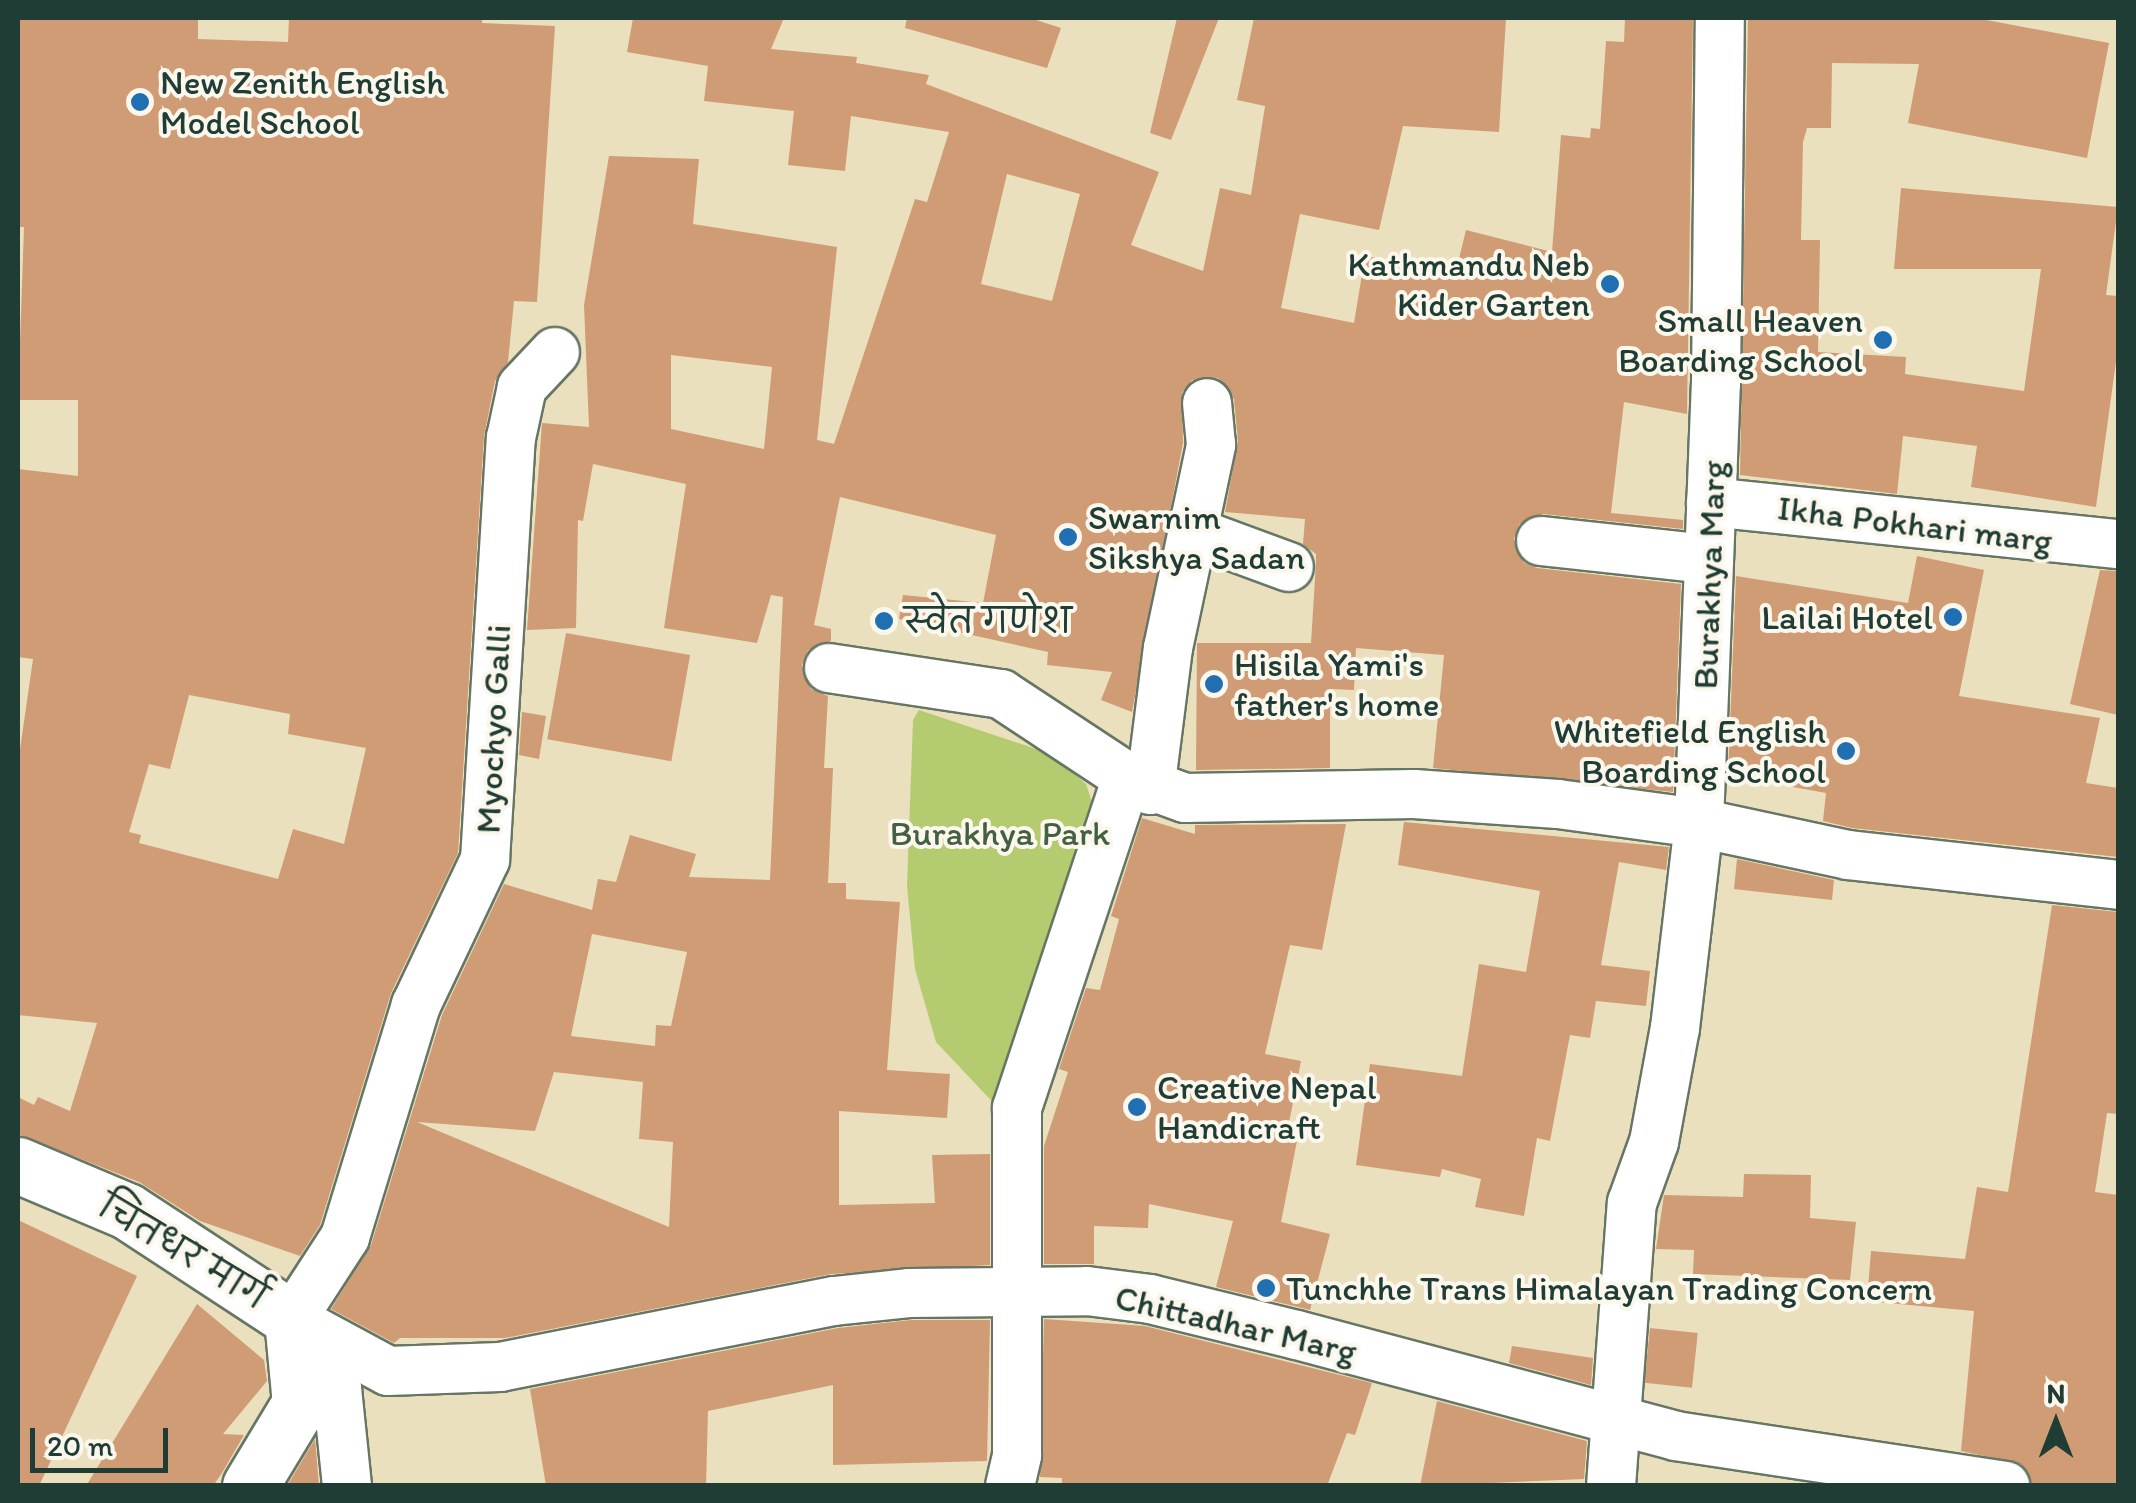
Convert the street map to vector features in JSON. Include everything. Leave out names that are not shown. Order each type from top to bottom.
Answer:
[{"type":"street","name":"Burakhya Marg","points":[[1611,1486],[1632,1203],[1654,1142],[1675,1028],[1698,823],[1711,502],[1720,18]]},
{"type":"street","name":"Myochyo Galli","points":[[292,1319],[345,1237],[416,1005],[485,860],[511,438],[522,387],[555,352]]},
{"type":"street","points":[[1010,1486],[1017,1455],[1016,1108],[1138,784],[1210,445],[1207,404]]},
{"type":"street","name":"Ikha Pokhari marg","points":[[1711,502],[2118,544]]},
{"type":"street","points":[[1194,532],[1289,567]]},
{"type":"street","points":[[1542,541],[1708,558]]},
{"type":"street","points":[[829,668],[1002,694],[1138,784],[1185,798],[1414,794],[1698,823],[1848,855],[2118,885]]},
{"type":"street","name":"चितधर मार्ग","points":[[18,1166],[128,1211],[292,1319]]},
{"type":"street","name":"Chittadhar Marg","points":[[292,1319],[388,1371],[481,1368],[834,1301],[1017,1290],[1150,1299],[1617,1417],[1676,1436],[2006,1486]]},
{"type":"street","points":[[250,1486],[300,1403],[292,1319]]},
{"type":"street","points":[[292,1319],[336,1388],[348,1486]]},
{"type":"green space","name":"Burakhya Park","points":[[919,710],[1051,754],[1086,784],[1099,823],[1004,1114],[936,1042],[915,969],[907,886],[913,720]]},
{"type":"building","points":[[18,18],[198,18],[198,39],[288,42],[289,18],[482,18],[482,23],[555,26],[537,302],[514,301],[508,362],[495,381],[484,436],[458,853],[391,993],[320,1225],[300,1256],[200,1221],[139,1182],[18,1134],[18,1097],[34,1105],[38,1097],[70,1111],[97,1023],[18,1015],[18,763],[33,659],[18,657],[18,469],[78,476],[78,400],[18,400],[24,227],[18,227]],"holes":[[[189,695],[290,714],[288,734],[366,748],[344,844],[293,829],[278,879],[139,843],[141,835],[129,832],[149,764],[170,769]]]},
{"type":"building","points":[[633,18],[784,18],[771,49],[857,57],[856,63],[929,75],[926,84],[1159,172],[1131,245],[1203,271],[1220,188],[1251,195],[1265,106],[1237,100],[1254,18],[1506,18],[1499,132],[1403,126],[1379,230],[1300,214],[1281,308],[1354,323],[1365,256],[1456,271],[1466,230],[1552,252],[1561,135],[1590,138],[1591,128],[1600,129],[1606,41],[1624,42],[1625,18],[1693,18],[1687,414],[1624,402],[1611,513],[1683,520],[1683,529],[1543,514],[1519,524],[1514,539],[1524,563],[1537,568],[1681,584],[1673,792],[1433,768],[1444,655],[1356,648],[1354,690],[1330,689],[1330,768],[1196,770],[1197,643],[1311,643],[1316,563],[1316,554],[1303,544],[1305,519],[1225,512],[1238,442],[1234,399],[1218,378],[1192,380],[1182,392],[1183,443],[1132,712],[1101,700],[1112,672],[1047,665],[1048,652],[899,619],[903,595],[983,603],[996,535],[840,497],[814,625],[831,629],[831,641],[808,650],[802,665],[811,689],[828,696],[824,768],[833,768],[828,883],[846,883],[846,899],[900,902],[887,1070],[950,1074],[947,1118],[839,1111],[839,1205],[935,1203],[932,1155],[990,1154],[990,1265],[831,1274],[505,1338],[400,1338],[394,1343],[331,1309],[371,1245],[442,1015],[504,884],[592,910],[598,879],[616,882],[630,835],[696,854],[689,877],[770,880],[783,597],[771,595],[757,643],[664,628],[686,484],[593,464],[583,521],[578,520],[576,628],[527,630],[542,423],[589,427],[584,305],[609,156],[699,159],[693,224],[837,247],[817,440],[834,444],[915,199],[927,202],[949,132],[851,116],[845,171],[788,165],[794,111],[704,101],[708,66],[627,52]],"holes":[[[1007,174],[1080,194],[1052,301],[981,284]],[[671,355],[772,367],[764,449],[671,429]],[[592,934],[687,952],[671,1026],[656,1025],[655,1046],[571,1036]],[[554,1072],[643,1082],[639,1139],[673,1142],[669,1227],[417,1122],[535,1131]]]},
{"type":"building","points":[[907,18],[1030,18],[1061,28],[1047,68],[905,28]]},
{"type":"building","points":[[1177,18],[1219,18],[1171,140],[1150,133]]},
{"type":"building","points":[[1748,18],[1976,18],[2109,43],[2087,158],[1908,123],[1919,64],[1832,63],[1831,128],[1807,128],[1803,142],[1801,240],[1820,240],[1818,352],[1906,357],[1905,374],[2024,391],[2041,269],[1894,269],[1901,188],[2118,207],[2106,295],[2118,296],[2118,347],[2096,507],[1971,487],[1977,446],[1903,436],[1897,494],[1740,475]]},
{"type":"building","points":[[1917,556],[1984,570],[1959,696],[2100,718],[2086,783],[2118,788],[2118,857],[1852,828],[1823,821],[1826,793],[1728,775],[1736,576],[1908,603]]},
{"type":"building","points":[[2100,570],[2118,571],[2118,715],[2070,704]]},
{"type":"building","points":[[566,633],[690,655],[671,761],[547,739]]},
{"type":"building","points":[[522,712],[546,716],[539,759],[519,755]]},
{"type":"building","points":[[1142,818],[1195,834],[1195,825],[1346,824],[1322,950],[1290,945],[1265,1054],[1301,1061],[1288,1128],[1299,1131],[1281,1222],[1330,1234],[1310,1310],[1216,1287],[1233,1221],[1149,1204],[1148,1228],[1094,1226],[1094,1264],[1044,1264],[1044,1146],[1068,1072],[1059,1069],[1086,988],[1100,990],[1119,919],[1111,916]]},
{"type":"building","points":[[1404,822],[1669,847],[1666,870],[1619,862],[1601,965],[1650,971],[1646,1006],[1596,1001],[1590,1038],[1570,1035],[1550,1141],[1537,1138],[1524,1216],[1475,1207],[1481,1179],[1442,1169],[1440,1177],[1356,1165],[1370,1064],[1462,1076],[1479,964],[1526,972],[1540,891],[1398,865]]},
{"type":"building","points":[[1737,859],[1834,880],[1832,900],[1734,889]]},
{"type":"building","points":[[2052,905],[2118,912],[2118,1114],[2107,1113],[2095,1192],[2118,1195],[2118,1486],[2032,1486],[2021,1464],[1961,1451],[1974,1311],[1867,1301],[1871,1251],[1965,1259],[1977,1187],[2008,1192]]},
{"type":"building","points":[[1744,1174],[1811,1175],[1810,1218],[1856,1222],[1850,1280],[1693,1274],[1694,1250],[1656,1249],[1664,1195],[1743,1197]]},
{"type":"building","points":[[18,1220],[137,1276],[39,1486],[18,1486]]},
{"type":"building","points":[[197,1304],[264,1360],[267,1381],[223,1434],[244,1435],[222,1473],[213,1486],[86,1486]]},
{"type":"building","points":[[1044,1319],[1145,1326],[1372,1383],[1355,1435],[1347,1433],[1327,1486],[1062,1486],[1062,1478],[1040,1477]]},
{"type":"building","points":[[911,1320],[990,1320],[987,1461],[833,1465],[833,1385],[708,1411],[706,1486],[546,1486],[530,1389],[838,1328]]},
{"type":"building","points":[[1650,1328],[1698,1333],[1692,1388],[1644,1383]]},
{"type":"building","points":[[1512,1346],[1593,1358],[1591,1385],[1509,1363]]},
{"type":"building","points":[[1437,1401],[1587,1441],[1584,1479],[1420,1486]]},
{"type":"building","points":[[315,1439],[319,1486],[287,1486]]},
{"type":"place","name":"New Zenith English Model School","points":[[140,102]]},
{"type":"place","name":"Kathmandu Neb Kider Garten","points":[[1610,284]]},
{"type":"place","name":"Small Heaven Boarding School","points":[[1883,340]]},
{"type":"place","name":"Swarnim Sikshya Sadan","points":[[1068,537]]},
{"type":"place","name":"Lailai Hotel","points":[[1953,617]]},
{"type":"place","name":"स्वेत गणेश","points":[[884,621]]},
{"type":"place","name":"Hisila Yami's father's home","points":[[1214,684]]},
{"type":"place","name":"Whitefield English Boarding School","points":[[1846,751]]},
{"type":"place","name":"Creative Nepal Handicraft","points":[[1137,1107]]},
{"type":"place","name":"Tunchhe Trans Himalayan Trading Concern","points":[[1266,1288]]}]
